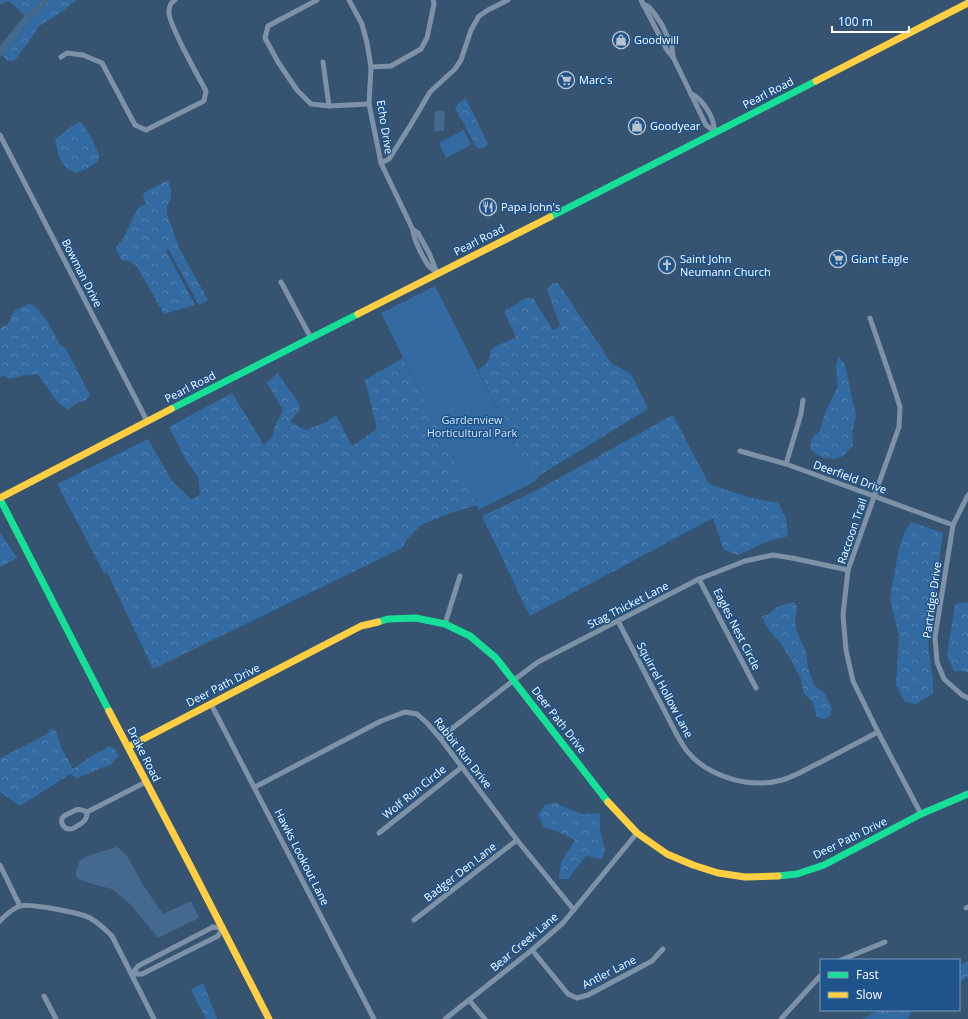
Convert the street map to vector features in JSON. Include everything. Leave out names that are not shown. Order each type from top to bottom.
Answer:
[{"type":"street","points":[[61,57],[67,53],[83,55],[102,63],[135,125],[146,130],[204,101],[206,91],[173,28],[168,11],[172,2],[175,0]]},
{"type":"street","points":[[317,0],[268,26],[265,38],[278,62],[298,90],[311,104],[329,106],[369,104]]},
{"type":"street","name":"Echo Drive","points":[[349,0],[362,24],[367,43],[371,67],[369,104],[381,163],[413,230],[418,233],[432,258],[438,274]]},
{"type":"street","points":[[371,67],[391,66],[421,48],[427,38],[434,4],[433,0]]},
{"type":"street","points":[[381,163],[389,159],[430,92],[455,69],[461,60],[471,30],[480,16],[488,10],[508,0]]},
{"type":"street","points":[[642,2],[649,7],[661,24],[672,46],[673,57],[691,94],[696,95],[703,102],[713,122],[715,132]]},
{"type":"street","name":"Pearl Road","points":[[0,498],[147,421],[968,3]]},
{"type":"street","points":[[323,62],[329,106]]},
{"type":"street","name":"Bowman Drive","points":[[0,135],[147,421]]},
{"type":"street","points":[[281,282],[311,338]]},
{"type":"street","name":"Raccoon Trail","points":[[870,318],[900,407],[899,427],[848,570],[843,615],[846,650],[853,682],[921,814]]},
{"type":"street","points":[[786,464],[801,414],[803,400]]},
{"type":"street","name":"Deerfield Drive","points":[[740,451],[786,464],[953,525]]},
{"type":"street","name":"Partridge Drive","points":[[968,495],[953,525],[935,637],[937,662],[944,679],[962,696],[968,698]]},
{"type":"street","name":"Drake Road","points":[[0,498],[268,1019]]},
{"type":"street","name":"Stag Thicket Lane","points":[[440,738],[538,662],[699,579],[745,561],[773,555],[848,570]]},
{"type":"street","points":[[445,624],[460,576]]},
{"type":"street","name":"Eagles Nest Circle","points":[[699,579],[756,688]]},
{"type":"street","name":"Deer Path Drive","points":[[128,747],[361,626],[388,619],[416,618],[445,624],[470,636],[496,658],[610,804],[637,833],[667,854],[693,865],[718,873],[746,877],[774,876],[797,874],[824,866],[921,814],[968,794]]},
{"type":"street","name":"Squirrel Hollow Lane","points":[[618,621],[688,752],[709,769],[721,775],[736,780],[755,783],[783,780],[798,774],[878,732]]},
{"type":"street","name":"Hawks Lookout Lane","points":[[211,704],[374,1019]]},
{"type":"street","name":"Rabbit Run Drive","points":[[255,787],[381,721],[405,712],[417,714],[440,738],[517,840],[574,910]]},
{"type":"street","name":"Wolf Run Circle","points":[[379,833],[462,767]]},
{"type":"street","points":[[87,812],[146,782]]},
{"type":"street","points":[[78,809],[82,809],[87,812],[87,818],[84,823],[72,829],[67,829],[63,826],[62,819],[64,816],[78,809]]},
{"type":"street","name":"Bear Creek Lane","points":[[445,1019],[532,950],[563,923],[637,833]]},
{"type":"street","name":"Badger Den Lane","points":[[414,920],[517,840]]},
{"type":"street","points":[[0,865],[20,906]]},
{"type":"street","points":[[0,921],[4,916],[20,906],[40,906],[88,918],[102,926],[112,936],[154,1019]]},
{"type":"street","points":[[213,927],[222,928],[218,936],[142,974],[132,974],[138,966],[213,927]]},
{"type":"street","points":[[843,959],[885,942]]},
{"type":"street","name":"Antler Lane","points":[[532,950],[568,994],[577,998],[588,995],[652,961],[663,949]]},
{"type":"street","points":[[781,1019],[820,975]]},
{"type":"street","points":[[44,996],[56,1019]]},
{"type":"street","points":[[469,1000],[485,1019]]},
{"type":"green space","points":[[0,0],[42,0],[24,16],[9,1],[0,4]]},
{"type":"green space","points":[[50,0],[77,0],[39,26],[14,61],[6,60],[3,55],[28,22]]},
{"type":"green space","points":[[466,99],[488,144],[483,148],[477,148],[455,108],[460,102]]},
{"type":"green space","points":[[80,122],[91,138],[99,156],[97,162],[76,173],[68,169],[62,162],[55,140],[69,128]]},
{"type":"green space","points":[[464,130],[471,145],[446,158],[439,143]]},
{"type":"green space","points":[[168,180],[171,190],[171,198],[167,206],[167,214],[179,248],[208,300],[199,305],[169,250],[166,251],[195,305],[164,314],[136,265],[128,261],[121,260],[116,248],[124,237],[138,208],[146,203],[143,197],[145,192]]},
{"type":"green space","points":[[553,283],[558,283],[612,364],[631,374],[648,409],[540,475],[534,482],[478,370],[488,362],[492,348],[516,337],[504,311],[526,298],[533,298],[553,330],[560,326],[547,289]]},
{"type":"green space","name":"Gardenview Horticultural Park","points":[[435,286],[534,482],[479,510],[381,313]]},
{"type":"green space","points":[[29,304],[35,306],[46,319],[60,345],[66,349],[90,395],[85,401],[79,402],[67,410],[55,399],[38,374],[10,379],[4,376],[0,377],[0,328],[8,324],[14,311]]},
{"type":"green space","points":[[838,356],[845,365],[856,416],[852,433],[853,446],[843,456],[835,459],[823,458],[810,449],[811,439],[820,431],[825,413],[838,386],[836,366]]},
{"type":"green space","points":[[403,358],[477,505],[450,513],[421,525],[407,539],[402,548],[153,669],[107,572],[104,573],[57,484],[148,439],[172,481],[192,500],[200,494],[198,477],[186,460],[169,427],[232,393],[264,445],[273,436],[274,428],[283,410],[267,383],[277,373],[297,400],[300,409],[290,422],[306,430],[326,422],[336,415],[352,446],[377,429],[365,380]]},
{"type":"green space","points":[[673,415],[709,484],[751,498],[778,503],[786,518],[788,536],[763,543],[738,555],[724,550],[713,518],[530,616],[482,516],[543,487]]},
{"type":"green space","points":[[912,522],[943,533],[928,644],[933,681],[933,694],[916,704],[905,702],[896,685],[899,636],[890,599],[899,548],[905,531]]},
{"type":"green space","points":[[0,533],[17,558],[0,567]]},
{"type":"green space","points":[[794,602],[797,607],[795,622],[797,632],[806,652],[808,668],[814,685],[824,693],[832,708],[830,716],[824,719],[817,717],[813,702],[804,694],[801,679],[792,662],[781,644],[766,626],[762,616],[767,615],[779,606]]},
{"type":"green space","points":[[968,602],[968,673],[954,671],[947,656],[955,604]]},
{"type":"green space","points":[[51,729],[56,731],[62,749],[73,769],[90,757],[110,746],[116,750],[118,756],[112,764],[77,778],[70,774],[20,806],[0,792],[0,758],[47,734]]},
{"type":"green space","points":[[556,803],[583,814],[600,813],[600,831],[605,850],[602,859],[586,856],[568,879],[559,879],[561,862],[575,840],[544,827],[538,815],[545,805]]},
{"type":"green space","points":[[968,961],[968,976],[960,983],[961,971],[960,965]]},
{"type":"green space","points":[[203,983],[217,1019],[206,1019],[191,990]]},
{"type":"green space","points":[[877,1011],[912,1011],[907,1019],[862,1019]]},
{"type":"shaded area","points":[[42,0],[50,0],[28,22],[0,57],[0,46],[24,16]]},
{"type":"shaded area","points":[[435,111],[445,111],[444,131],[434,131]]},
{"type":"shaded area","points":[[117,847],[126,854],[143,885],[163,914],[191,901],[199,918],[158,938],[131,905],[112,889],[78,879],[75,874],[80,860],[90,855]]},
{"type":"traffic: fast","points":[[550,217],[816,81]]},
{"type":"traffic: fast","points":[[171,409],[358,314]]},
{"type":"traffic: fast","points":[[0,499],[109,711]]},
{"type":"traffic: fast","points":[[378,622],[388,619],[416,618],[445,624],[470,636],[496,658],[608,802]]},
{"type":"traffic: fast","points":[[778,876],[797,874],[824,865],[921,814],[968,794]]},
{"type":"traffic: slow","points":[[816,81],[968,3]]},
{"type":"traffic: slow","points":[[358,314],[550,217]]},
{"type":"traffic: slow","points":[[0,498],[171,409]]},
{"type":"traffic: slow","points":[[128,747],[361,626],[378,622]]},
{"type":"traffic: slow","points":[[109,711],[269,1019]]},
{"type":"traffic: slow","points":[[608,802],[637,833],[667,854],[693,865],[718,873],[745,877],[778,876]]},
{"type":"place","name":"Goodwill","points":[[621,40]]},
{"type":"place","name":"Marc's","points":[[566,80]]},
{"type":"place","name":"Goodyear","points":[[637,126]]},
{"type":"place","name":"Papa John's","points":[[488,207]]},
{"type":"place","name":"Giant Eagle","points":[[838,259]]},
{"type":"place","name":"Saint John Neumann Church","points":[[667,265]]}]
